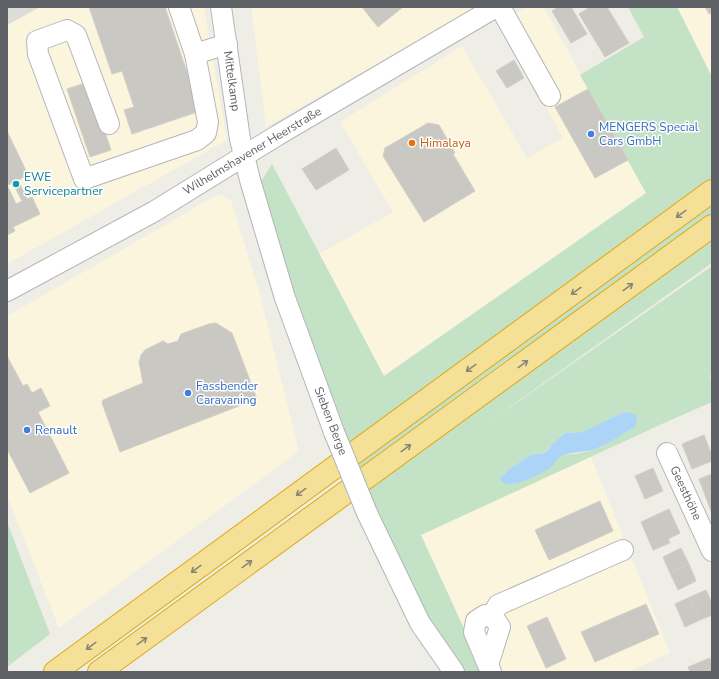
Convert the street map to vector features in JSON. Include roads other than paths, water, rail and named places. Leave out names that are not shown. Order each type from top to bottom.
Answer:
[{"type":"highway","points":[[55,672],[712,191]]},
{"type":"highway","points":[[99,672],[712,226]]},
{"type":"street","points":[[109,124],[76,35],[67,30],[38,41],[38,54],[84,179],[197,140],[206,133],[208,122],[195,54],[179,7]]},
{"type":"street","name":"Mittelkamp","points":[[221,7],[240,139],[244,155]]},
{"type":"street","name":"Wilhelmshavener Heerstraße","points":[[7,291],[155,211],[244,155],[496,7]]},
{"type":"street","points":[[500,7],[550,96]]},
{"type":"street","points":[[195,54],[227,44]]},
{"type":"street","name":"Sieben Berge","points":[[244,155],[285,298],[334,432],[368,513],[420,623],[454,672]]},
{"type":"street","name":"Geesthöhe","points":[[667,453],[708,531],[712,551]]},
{"type":"street","points":[[490,669],[500,627],[497,620],[492,616],[498,605],[623,550]]},
{"type":"water","points":[[624,412],[635,414],[637,417],[635,427],[609,443],[591,450],[562,456],[550,468],[523,481],[508,484],[502,482],[500,478],[512,467],[531,455],[544,453],[565,433],[582,432]]},
{"type":"place","name":"MENGERS Special Cars GmbH","points":[[591,134]]},
{"type":"place","name":"Himalaya","points":[[412,143]]},
{"type":"place","name":"EWE Servicepartner","points":[[16,184]]},
{"type":"place","name":"Fassbender Caravaning","points":[[188,393]]},
{"type":"place","name":"Renault","points":[[27,430]]}]
